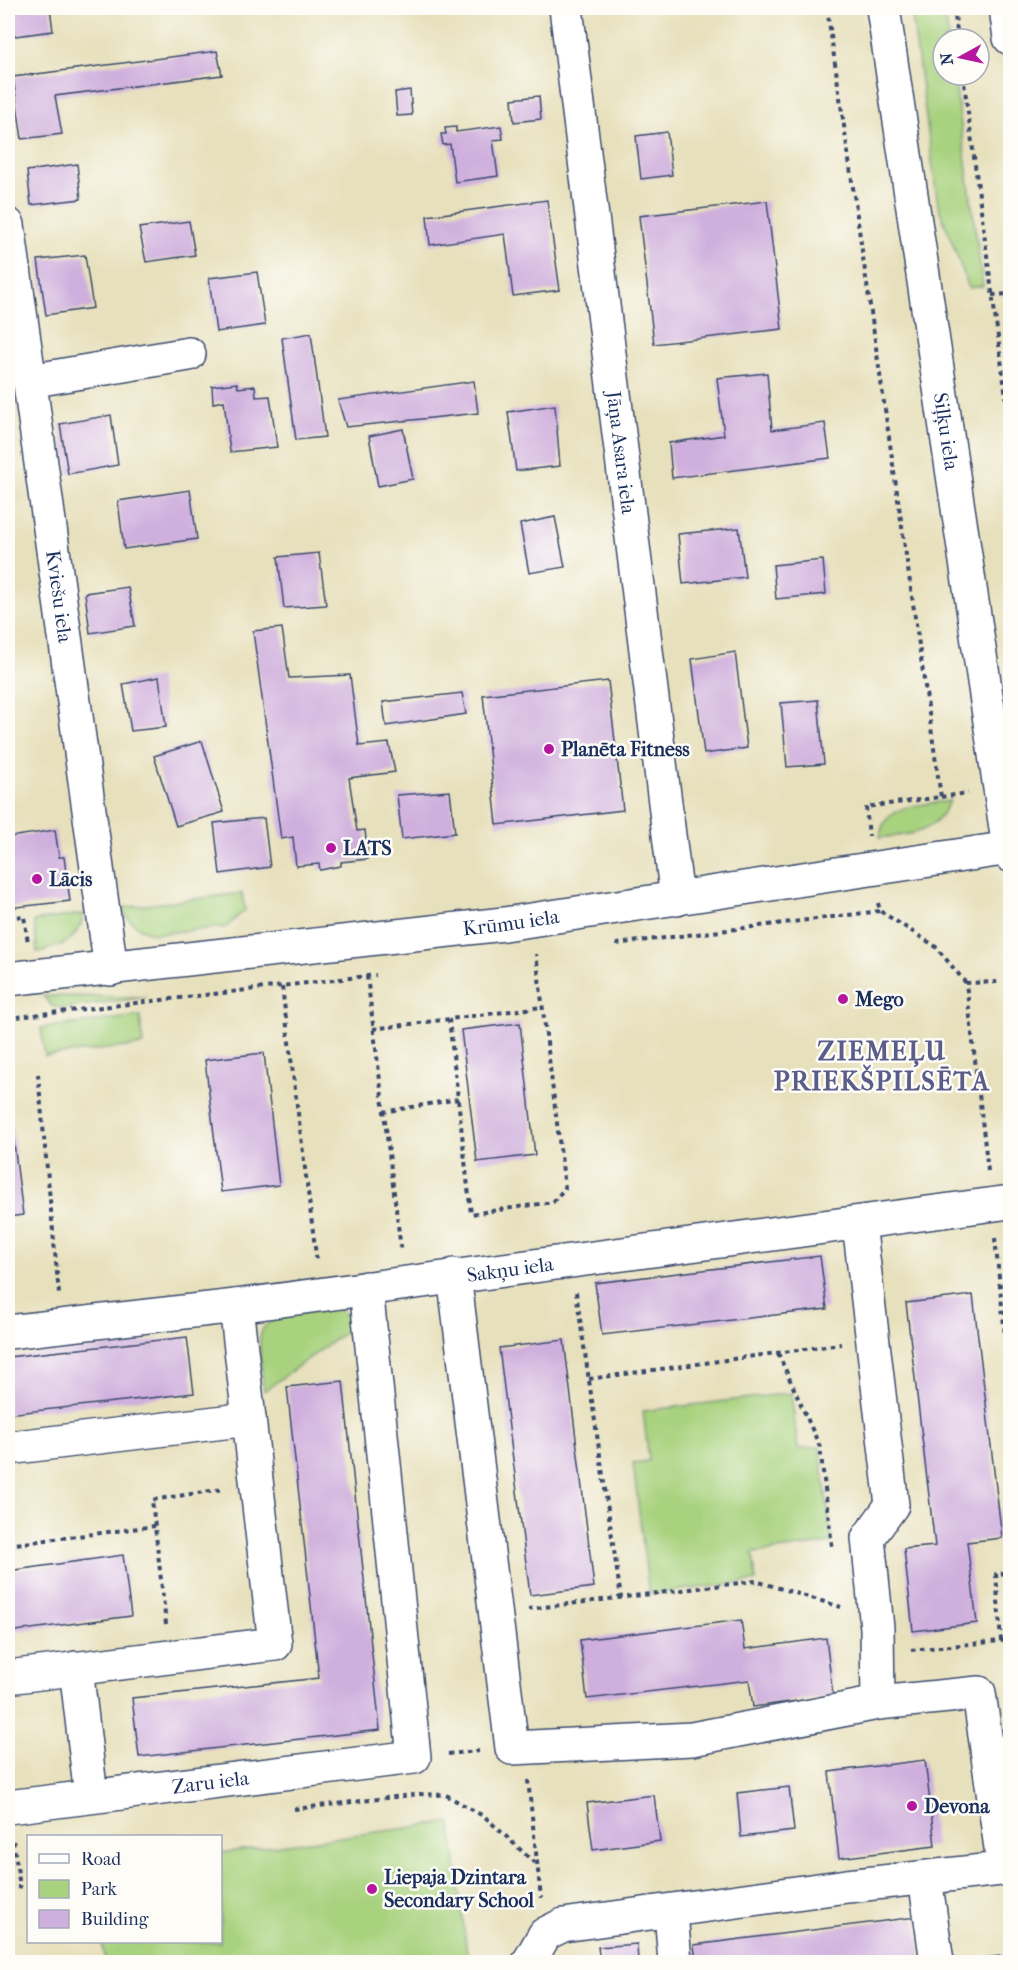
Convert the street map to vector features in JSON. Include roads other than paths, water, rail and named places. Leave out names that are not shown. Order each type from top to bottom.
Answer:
[{"type":"street","name":"Jāņa Asara iela","points":[[566,8],[677,899]]},
{"type":"street","name":"Siļķu iela","points":[[883,8],[1010,851]]},
{"type":"street","points":[[1006,8],[1011,38]]},
{"type":"street","name":"Kviešu iela","points":[[8,225],[111,969]]},
{"type":"street","points":[[28,381],[189,354]]},
{"type":"street","name":"Krūmu iela","points":[[8,980],[504,924],[873,867],[1010,851]]},
{"type":"street","name":"Sakņu iela","points":[[8,1332],[236,1306],[1001,1203]]},
{"type":"street","points":[[859,1223],[892,1505],[868,1538],[877,1628],[878,1703]]},
{"type":"street","points":[[454,1275],[494,1613],[518,1748],[692,1739],[878,1703],[980,1693],[1007,1869],[847,1886],[671,1912],[563,1925],[545,1934],[529,1962]]},
{"type":"street","name":"Zaru iela","points":[[8,1807],[414,1757],[366,1288]]},
{"type":"street","points":[[8,1677],[275,1644],[236,1306]]},
{"type":"street","points":[[8,1448],[249,1419]]},
{"type":"street","points":[[76,1668],[91,1797]]},
{"type":"street","points":[[925,1878],[937,1962]]},
{"type":"street","points":[[671,1912],[675,1962]]},
{"type":"place","name":"Planēta Fitness","points":[[549,749]]},
{"type":"place","name":"LATS","points":[[331,848]]},
{"type":"place","name":"Lācis","points":[[37,879]]},
{"type":"place","name":"Mego","points":[[843,999]]},
{"type":"place","name":"Devona","points":[[912,1806]]},
{"type":"place","name":"Liepaja Dzintara Secondary School","points":[[372,1889]]},
{"type":"district","name":"ZIEMEĻU PRIEKŠPILSĒTA","points":[[882,1066]]}]
